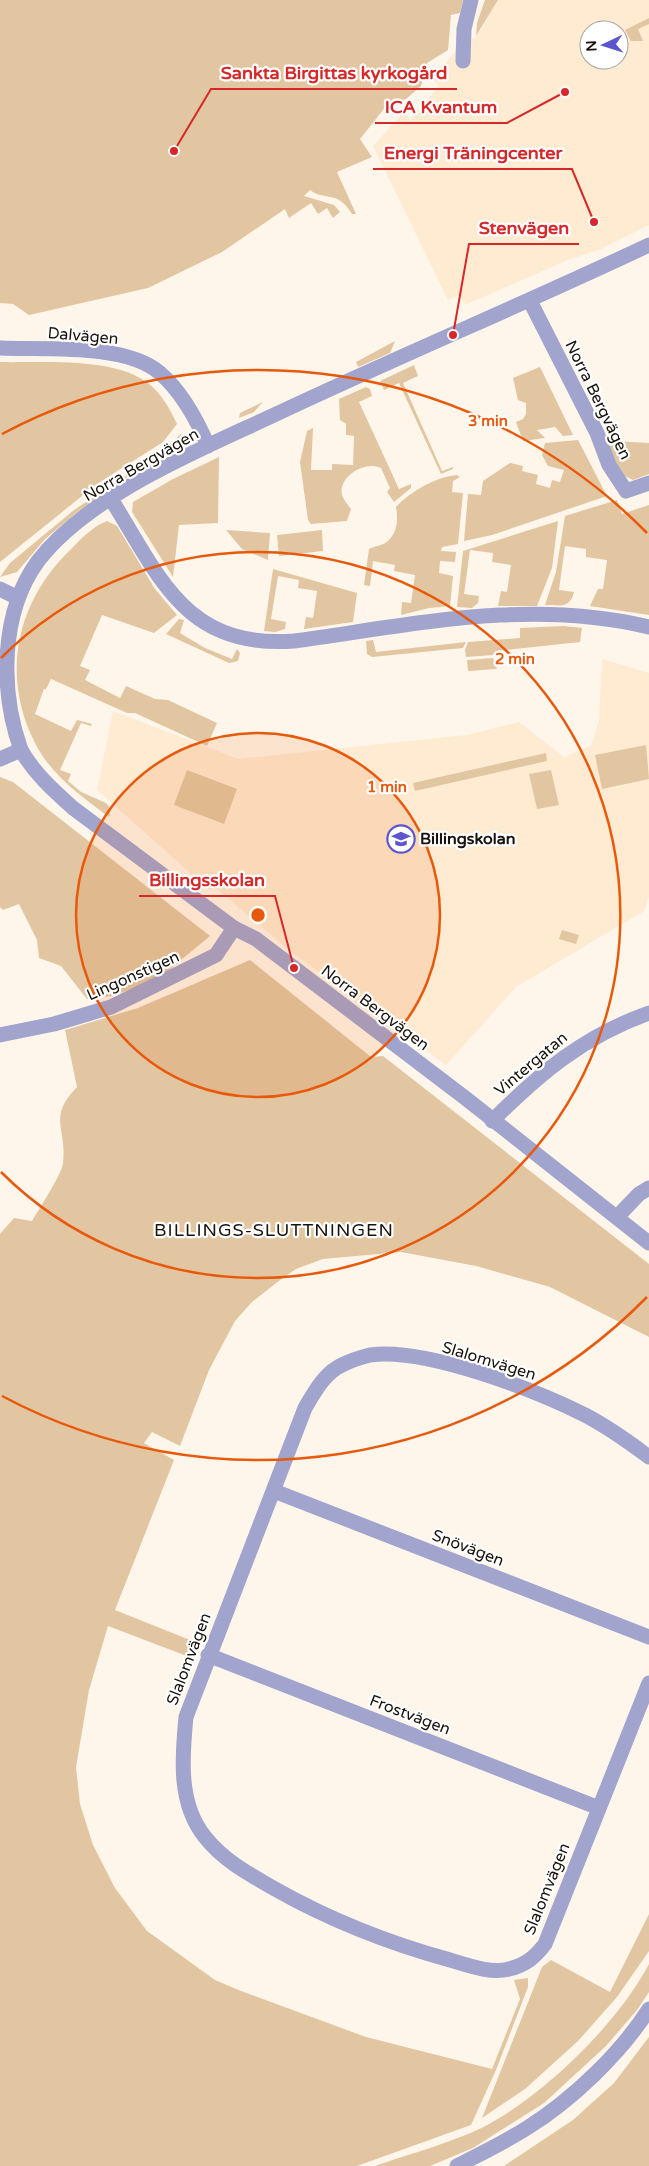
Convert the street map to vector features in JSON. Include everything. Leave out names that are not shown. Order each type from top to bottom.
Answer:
[{"type":"street","points":[[463,61],[464,29],[471,0]]},
{"type":"street","name":"Norra Bergvägen","points":[[649,245],[530,301],[348,380],[181,459],[111,498],[53,544],[38,561],[16,597],[6,629],[2,661],[6,710],[21,750],[33,769],[73,808],[234,928],[263,945],[649,1243]]},
{"type":"street","name":"Norra Bergvägen","points":[[530,301],[610,465],[622,485],[626,491],[649,483]]},
{"type":"street","name":"Dalvägen","points":[[0,348],[95,352],[132,358],[160,373],[182,399],[197,421],[208,446]]},
{"type":"street","points":[[111,498],[164,585],[180,603],[195,617],[214,629],[246,640],[273,643],[294,641],[432,619],[496,614],[612,619],[649,627]]},
{"type":"street","points":[[0,589],[16,597]]},
{"type":"street","points":[[0,759],[21,750]]},
{"type":"street","name":"Lingonstigen","points":[[0,1035],[54,1024],[111,1007],[216,955],[234,928]]},
{"type":"street","name":"Vintergatan","points":[[492,1121],[522,1091],[583,1043],[649,1014]]},
{"type":"street","points":[[617,1217],[639,1194],[649,1188]]},
{"type":"street","name":"Slalomvägen","points":[[649,1457],[624,1438],[586,1416],[546,1397],[490,1376],[424,1360],[370,1355],[343,1364],[321,1380],[305,1408],[208,1655],[186,1717],[182,1756],[185,1785],[191,1812],[205,1837],[235,1866],[313,1910],[364,1933],[417,1951],[479,1968],[507,1970],[528,1962],[535,1957],[545,1944],[649,1683]]},
{"type":"street","name":"Snövägen","points":[[274,1491],[649,1637]]},
{"type":"street","name":"Frostvägen","points":[[208,1655],[599,1808]]},
{"type":"street","points":[[457,2166],[528,2128],[586,2082],[640,2022],[649,2009]]},
{"type":"shaded area","points":[[0,0],[463,0],[460,13],[451,15],[448,50],[427,63],[421,86],[406,99],[387,105],[360,139],[372,157],[337,172],[356,214],[352,214],[341,201],[310,190],[304,196],[334,205],[340,212],[333,218],[327,208],[318,214],[311,203],[289,218],[285,209],[222,252],[148,288],[29,315],[13,304],[0,303]]},
{"type":"shaded area","points":[[485,0],[498,0],[476,36],[477,23]]},
{"type":"shaded area","points":[[498,0],[649,0],[649,225],[599,250],[570,259],[465,305],[460,295],[448,300],[373,146],[403,113],[411,119],[439,86],[433,80],[456,50],[477,36]]},
{"type":"shaded area","points":[[649,18],[649,24],[638,29],[643,41],[631,41],[629,28]]},
{"type":"shaded area","points":[[395,341],[390,353],[358,367],[356,362]]},
{"type":"shaded area","points":[[0,362],[75,363],[113,368],[130,373],[145,381],[160,395],[177,424],[163,442],[97,484],[0,562]]},
{"type":"shaded area","points":[[414,365],[418,376],[403,383],[442,471],[453,467],[453,469],[441,474],[399,383],[384,390],[380,381]]},
{"type":"shaded area","points":[[540,367],[573,435],[563,436],[555,427],[537,430],[545,438],[523,441],[516,422],[523,419],[526,414],[526,403],[518,400],[513,378]]},
{"type":"shaded area","points":[[366,387],[370,389],[372,396],[359,402],[399,489],[411,484],[411,488],[394,502],[387,492],[390,488],[381,468],[368,466],[361,468],[349,476],[342,488],[342,495],[351,509],[347,521],[311,524],[308,520],[300,462],[307,431],[313,428],[311,470],[332,470],[332,464],[353,465],[354,436],[346,435],[346,424],[340,420],[339,399]]},
{"type":"shaded area","points":[[263,402],[254,412],[239,418],[240,413]]},
{"type":"shaded area","points":[[182,433],[176,447],[168,454],[128,477],[76,513],[45,539],[17,572],[0,577],[10,563],[74,510],[159,454]]},
{"type":"shaded area","points":[[578,440],[607,496],[492,535],[464,541],[468,494],[481,495],[483,481],[510,463],[523,466],[522,471],[538,475],[536,484],[550,488],[552,480],[560,482],[564,470],[548,466],[542,455],[545,443]]},
{"type":"shaded area","points":[[614,441],[649,443],[649,474],[633,480],[621,474],[608,448]]},
{"type":"shaded area","points":[[219,457],[218,523],[179,525],[173,577],[132,512],[133,502],[173,479]]},
{"type":"shaded area","points":[[457,475],[460,477],[453,481],[452,492],[463,493],[458,544],[442,547],[441,551],[456,552],[455,562],[440,561],[439,573],[453,576],[450,606],[429,608],[401,615],[402,602],[411,603],[415,575],[394,571],[395,565],[373,561],[370,586],[364,585],[369,549],[384,544],[394,533],[397,516],[396,507],[402,501],[416,490],[432,482]]},
{"type":"shaded area","points":[[617,500],[622,514],[649,505],[649,615],[590,606],[598,589],[603,589],[607,560],[586,557],[586,549],[565,546],[559,590],[574,592],[567,604],[545,605],[556,572],[565,516]]},
{"type":"shaded area","points":[[107,521],[117,526],[155,589],[177,615],[154,633],[102,615],[80,666],[90,670],[85,680],[120,698],[126,686],[155,699],[168,700],[217,723],[207,746],[135,713],[127,713],[51,679],[46,689],[44,689],[35,714],[71,731],[77,720],[92,724],[91,726],[81,723],[60,770],[71,774],[68,781],[81,792],[106,803],[111,809],[109,817],[67,784],[42,755],[24,717],[18,691],[17,665],[20,640],[27,615],[38,592],[53,569],[71,549],[92,529]]},
{"type":"shaded area","points":[[558,521],[552,568],[537,606],[498,606],[501,591],[507,592],[511,565],[492,562],[493,553],[470,550],[464,594],[479,596],[478,603],[472,608],[457,607],[463,551]]},
{"type":"shaded area","points":[[226,530],[270,533],[268,560],[242,549]]},
{"type":"shaded area","points":[[322,530],[323,551],[279,556],[277,535]]},
{"type":"shaded area","points":[[273,569],[357,593],[353,622],[304,629],[306,617],[313,618],[317,591],[298,588],[299,580],[278,576],[271,619],[286,622],[285,629],[275,632],[264,631]]},
{"type":"shaded area","points":[[179,619],[184,620],[180,633],[205,648],[232,659],[237,649],[240,653],[238,661],[229,663],[166,634]]},
{"type":"shaded area","points":[[564,626],[582,628],[580,642],[496,651],[493,655],[466,657],[465,650],[468,642],[520,638],[520,628]]},
{"type":"shaded area","points":[[373,640],[376,652],[466,642],[463,648],[372,657],[367,654],[366,641]]},
{"type":"shaded area","points":[[493,658],[497,669],[468,671],[467,660]]},
{"type":"shaded area","name":"Billingskolan","points":[[602,659],[649,673],[649,897],[644,911],[516,987],[446,1065],[289,950],[218,890],[208,889],[97,790],[113,711],[238,759],[467,735],[519,722],[564,757],[591,746],[599,721]]},
{"type":"shaded area","points":[[646,745],[649,779],[602,789],[595,755]]},
{"type":"shaded area","points":[[546,753],[547,761],[415,791],[413,783]]},
{"type":"shaded area","points":[[187,770],[237,789],[224,824],[174,805]]},
{"type":"shaded area","points":[[551,770],[559,805],[537,809],[529,774]]},
{"type":"shaded area","points":[[0,777],[13,782],[210,936],[158,979],[112,996],[87,999],[61,966],[39,958],[37,940],[19,904],[3,910],[0,907]]},
{"type":"shaded area","points":[[562,930],[579,935],[576,944],[559,939]]},
{"type":"shaded area","points":[[250,960],[371,1057],[383,1056],[649,1264],[649,1337],[550,1287],[476,1266],[401,1252],[323,1259],[296,1269],[252,1302],[235,1321],[209,1370],[180,1446],[152,1432],[144,1443],[174,1460],[115,1610],[200,1644],[192,1658],[108,1626],[89,1690],[76,1767],[80,1804],[93,1845],[115,1888],[147,1931],[215,1980],[241,1991],[366,2037],[492,2069],[520,1999],[514,1980],[528,1978],[528,1987],[496,2070],[471,2125],[357,2166],[0,2166],[0,1234],[14,1218],[32,1221],[62,1168],[64,1151],[60,1115],[68,1098],[77,1087],[65,1030],[138,1008]]},
{"type":"shaded area","points":[[649,1914],[649,1951],[617,1997],[578,2041],[525,2089],[482,2118],[542,1967],[551,1960],[610,1992]]},
{"type":"shaded area","points":[[649,1964],[649,1992],[637,2010],[606,2046],[544,2103],[473,2148],[430,2166],[375,2166],[448,2142],[477,2130],[534,2094],[557,2075],[600,2032],[636,1987]]},
{"type":"shaded area","points":[[649,2037],[649,2166],[504,2166],[573,2120],[614,2083]]},
{"type":"place","name":"ICA Kvantum","points":[[565,92]]},
{"type":"place","name":"Sankta Birgittas kyrkogård","points":[[174,151]]},
{"type":"place","name":"Energi Träningcenter","points":[[594,222]]},
{"type":"place","name":"Stenvägen","points":[[453,335]]},
{"type":"place","name":"Billingskolan","points":[[401,839]]},
{"type":"place","name":"Billingsskolan","points":[[294,968]]},
{"type":"district","name":"BILLINGS-SLUTTNINGEN","points":[[274,1230]]}]
